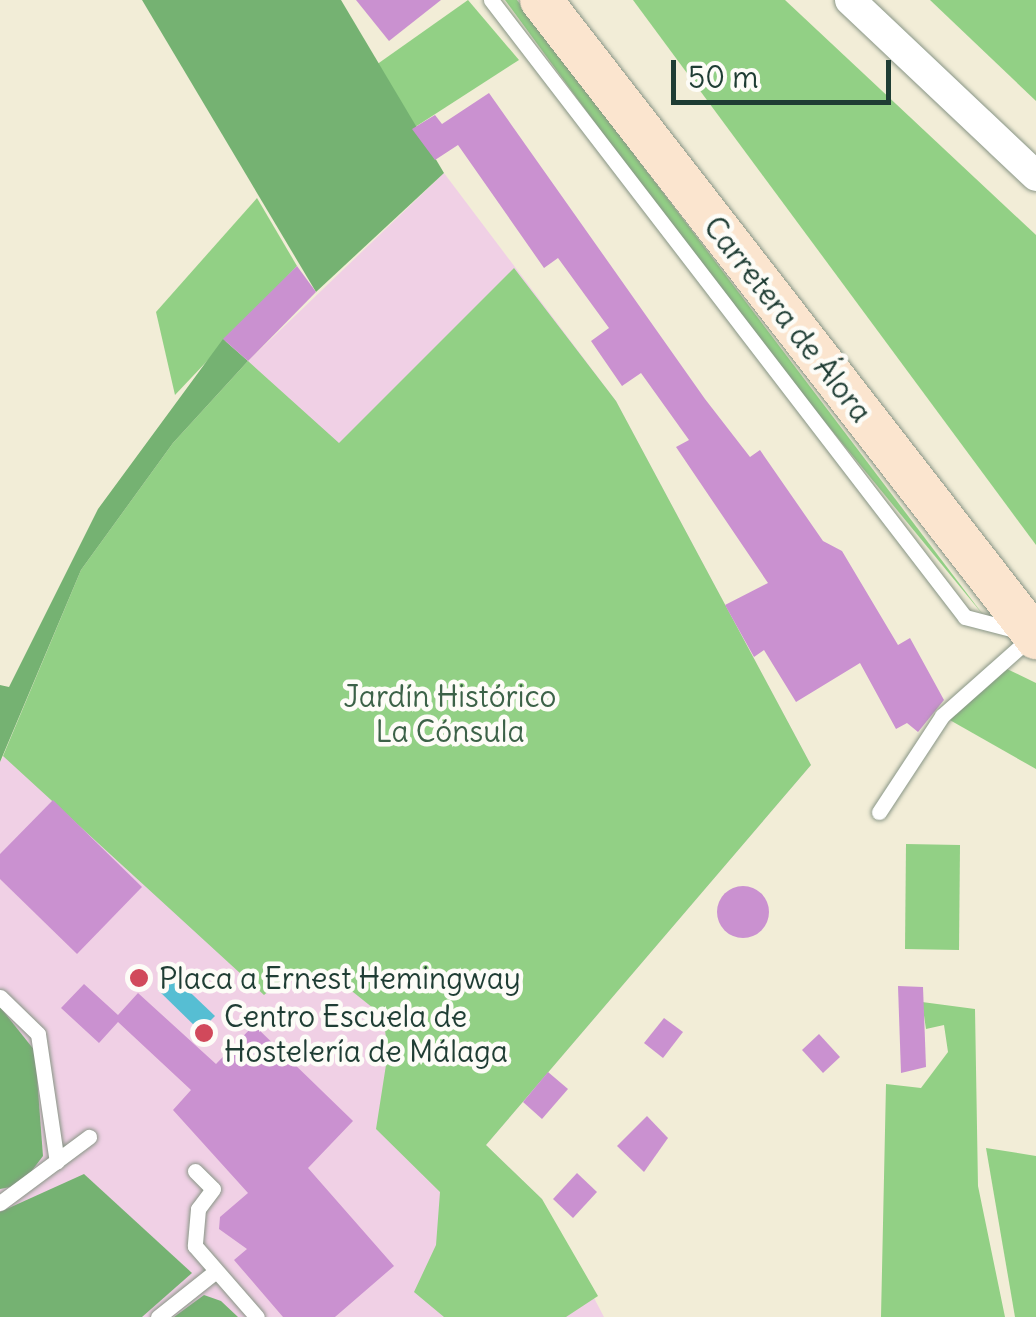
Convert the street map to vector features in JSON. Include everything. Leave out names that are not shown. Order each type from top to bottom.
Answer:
[{"type":"main road","name":"Carretera de Álora","points":[[541,0],[1035,635]]},
{"type":"street","points":[[850,0],[1036,176]]},
{"type":"lane","points":[[491,0],[965,617],[1035,635]]},
{"type":"lane","points":[[879,812],[942,716],[1035,635]]},
{"type":"lane","points":[[0,997],[38,1034],[56,1162]]},
{"type":"lane","points":[[0,1203],[89,1137]]},
{"type":"lane","points":[[195,1171],[213,1189],[198,1209],[194,1246],[212,1274],[257,1317]]},
{"type":"lane","points":[[158,1317],[212,1274]]},
{"type":"shaded area","name":"Jardín Histórico La Cónsula","points":[[444,173],[616,401],[811,765],[486,1145],[542,1199],[604,1317],[0,1317],[0,762],[248,361]]},
{"type":"green space","points":[[142,0],[341,0],[444,173],[316,292]]},
{"type":"green space","points":[[468,0],[519,60],[412,129],[376,65]]},
{"type":"green space","points":[[505,0],[517,0],[984,616],[724,299]]},
{"type":"green space","points":[[633,0],[785,0],[1036,235],[1036,545]]},
{"type":"green space","points":[[930,0],[1036,0],[1036,101]]},
{"type":"green space","points":[[257,198],[297,266],[175,395],[156,312]]},
{"type":"green space","name":"Jardín Histórico La Cónsula","points":[[514,268],[616,401],[811,765],[486,1145],[542,1199],[598,1296],[566,1317],[444,1317],[414,1292],[436,1245],[440,1192],[376,1129],[388,1052],[383,1016],[343,984],[292,971],[264,995],[3,756],[81,570],[173,443],[248,361],[339,443]]},
{"type":"green space","points":[[223,339],[248,361],[173,443],[81,570],[0,762],[0,685],[9,687],[98,509]]},
{"type":"green space","points":[[1007,669],[1036,683],[1036,769],[948,719]]},
{"type":"green space","points":[[906,844],[960,845],[959,950],[905,949]]},
{"type":"green space","points":[[922,1002],[975,1009],[978,1186],[1005,1317],[881,1317],[886,1084],[921,1088],[948,1052],[944,1025],[926,1029]]},
{"type":"green space","points":[[0,1007],[35,1051],[43,1156],[21,1185],[0,1189]]},
{"type":"green space","points":[[986,1148],[1036,1156],[1036,1317],[1015,1317]]},
{"type":"green space","points":[[84,1174],[192,1273],[142,1317],[0,1317],[0,1212]]},
{"type":"green space","points":[[204,1295],[221,1301],[238,1317],[174,1317]]},
{"type":"water","points":[[173,976],[215,1016],[200,1031],[158,990]]},
{"type":"building","points":[[356,0],[441,0],[389,41]]},
{"type":"building","points":[[489,93],[705,399],[750,457],[760,450],[823,541],[842,551],[898,645],[910,638],[944,700],[918,732],[907,723],[896,729],[860,663],[796,702],[764,650],[754,657],[725,605],[768,583],[676,447],[689,440],[641,373],[622,386],[591,341],[609,328],[558,258],[544,268],[458,145],[435,160],[412,129],[435,115],[442,124]]},
{"type":"building","points":[[297,266],[316,292],[248,361],[223,339]]},
{"type":"building","points":[[53,800],[142,887],[77,954],[0,879],[0,854]]},
{"type":"building","points":[[743,886],[761,894],[769,912],[761,930],[743,938],[725,930],[717,912],[725,894]]},
{"type":"building","points":[[84,984],[118,1015],[138,993],[216,1064],[254,1025],[353,1121],[308,1168],[394,1266],[335,1317],[283,1317],[234,1260],[247,1249],[219,1229],[220,1217],[248,1193],[173,1110],[191,1090],[118,1022],[99,1043],[61,1008]]},
{"type":"building","points":[[898,986],[923,987],[926,1067],[901,1073]]},
{"type":"building","points":[[664,1018],[683,1032],[663,1058],[644,1043]]},
{"type":"building","points":[[819,1034],[840,1057],[823,1073],[802,1050]]},
{"type":"building","points":[[548,1072],[568,1089],[542,1119],[523,1102]]},
{"type":"building","points":[[647,1116],[668,1138],[644,1172],[617,1146]]},
{"type":"building","points":[[577,1173],[597,1192],[573,1218],[553,1199]]},
{"type":"place","name":"Placa a Ernest Hemingway","points":[[139,978]]},
{"type":"place","name":"Centro Escuela de Hostelería de Málaga","points":[[204,1033]]}]
